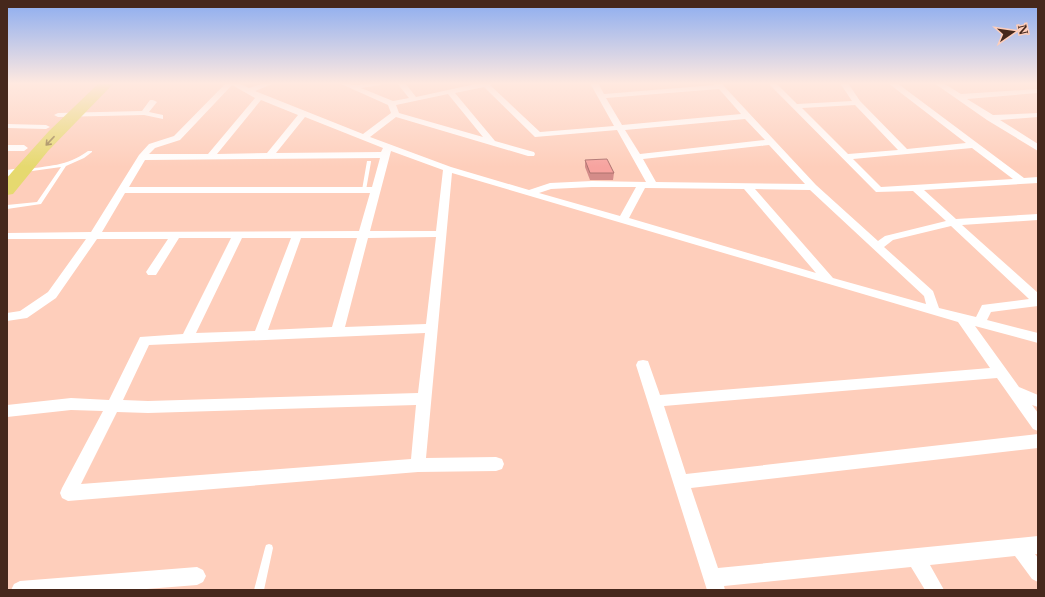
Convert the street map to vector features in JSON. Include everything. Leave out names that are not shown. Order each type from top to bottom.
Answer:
[{"type":"highway","points":[[12,170],[69,111]]},
{"type":"highway","points":[[7,190],[12,170],[24,148],[46,127],[71,111]]},
{"type":"street","points":[[7,317],[23,315],[52,295],[94,236],[142,157],[152,146],[177,138],[204,111]]},
{"type":"street","points":[[210,157],[248,111]]},
{"type":"street","points":[[295,111],[364,138],[386,151],[934,311],[1038,338]]},
{"type":"street","points":[[466,111],[492,143]]},
{"type":"street","points":[[514,111],[538,135],[748,116]]},
{"type":"street","points":[[611,111],[653,184]]},
{"type":"street","points":[[743,111],[813,187],[929,294],[934,311]]},
{"type":"street","points":[[800,111],[879,190],[1038,180]]},
{"type":"street","points":[[865,111],[905,152]]},
{"type":"street","points":[[929,111],[1022,181]]},
{"type":"street","points":[[979,111],[1038,148]]},
{"type":"street","points":[[66,115],[144,113],[160,117]]},
{"type":"street","points":[[269,156],[303,114]]},
{"type":"street","points":[[394,114],[531,154]]},
{"type":"street","points":[[364,138],[394,114]]},
{"type":"street","points":[[990,118],[1038,115]]},
{"type":"street","points":[[7,126],[46,127]]},
{"type":"street","points":[[1028,142],[1038,141]]},
{"type":"street","points":[[638,157],[772,142]]},
{"type":"street","points":[[846,157],[975,145]]},
{"type":"street","points":[[7,148],[24,148]]},
{"type":"street","points":[[142,157],[269,156],[386,151]]},
{"type":"street","points":[[337,332],[365,234],[386,151]]},
{"type":"street","points":[[418,465],[448,169]]},
{"type":"street","points":[[528,193],[550,186],[642,184],[813,187]]},
{"type":"street","points":[[623,220],[642,184]]},
{"type":"street","points":[[747,186],[829,280]]},
{"type":"street","points":[[916,188],[1038,301]]},
{"type":"street","points":[[122,190],[376,190]]},
{"type":"street","points":[[877,247],[889,238],[953,222],[1038,217]]},
{"type":"street","points":[[7,236],[442,234]]},
{"type":"street","points":[[152,272],[176,235]]},
{"type":"street","points":[[187,338],[238,235]]},
{"type":"street","points":[[260,335],[297,235]]},
{"type":"street","points":[[980,323],[986,308],[1038,301]]},
{"type":"street","points":[[962,318],[1038,425]]},
{"type":"street","points":[[431,328],[145,340],[114,406],[68,493],[418,465],[496,464]]},
{"type":"street","points":[[643,365],[714,584],[916,558],[1038,545]]},
{"type":"street","points":[[655,401],[1000,372]]},
{"type":"street","points":[[1014,391],[1038,401]]},
{"type":"street","points":[[7,411],[71,404],[148,407],[424,399]]},
{"type":"street","points":[[681,482],[1038,441]]},
{"type":"street","points":[[1019,547],[1038,573]]},
{"type":"street","points":[[916,558],[935,590]]},
{"type":"street","points":[[31,590],[197,576]]},
{"type":"lane","points":[[12,170],[64,166],[81,160],[90,152]]},
{"type":"lane","points":[[364,190],[369,162]]},
{"type":"lane","points":[[7,207],[39,203],[64,166]]},
{"type":"lane","points":[[259,590],[269,548]]},
{"type":"building","points":[[607,159],[614,173],[590,173],[585,160]]}]
